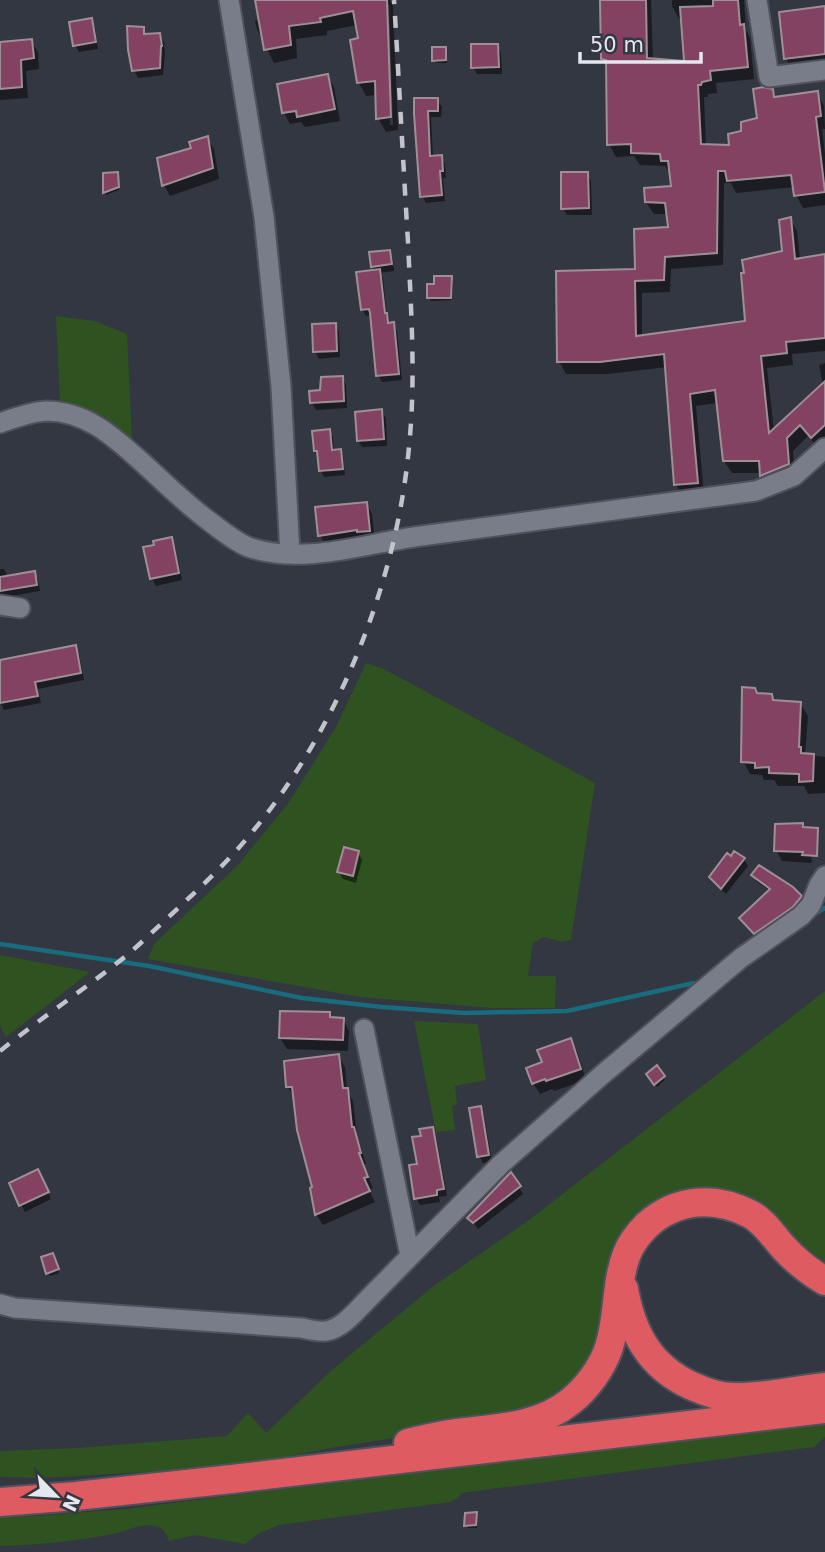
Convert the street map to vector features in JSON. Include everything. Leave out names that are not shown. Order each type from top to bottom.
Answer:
[{"type":"highway","points":[[373,1451],[447,1434],[518,1425],[555,1412],[572,1401],[599,1370],[608,1351],[626,1253],[638,1234],[652,1220],[683,1204],[709,1202],[734,1206],[754,1216],[797,1262],[825,1281]]},
{"type":"highway","points":[[621,1273],[626,1302],[642,1344],[655,1361],[672,1376],[714,1394],[732,1397],[825,1387]]},
{"type":"highway","points":[[0,1486],[79,1484],[148,1478],[825,1397]]},
{"type":"highway","points":[[0,1502],[258,1476],[825,1409]]},
{"type":"street","points":[[229,0],[264,216],[281,387],[290,554]]},
{"type":"street","points":[[757,0],[769,77],[825,69]]},
{"type":"street","points":[[0,423],[44,411],[80,417],[116,439],[193,509],[232,538],[247,546],[290,554],[334,551],[407,537],[756,491],[794,476],[825,448]]},
{"type":"street","points":[[0,605],[20,608]]},
{"type":"street","points":[[0,1304],[15,1308],[331,1330],[348,1318],[494,1170],[741,958],[801,916],[811,905],[825,876]]},
{"type":"street","points":[[364,1029],[410,1256]]},
{"type":"green space","points":[[56,316],[95,321],[127,334],[132,441],[105,417],[60,402]]},
{"type":"green space","points":[[366,663],[384,669],[595,783],[571,940],[562,942],[544,937],[533,943],[528,976],[556,976],[555,1008],[492,1008],[360,997],[148,959],[154,944],[238,865],[289,802],[336,727]]},
{"type":"green space","points":[[0,955],[90,972],[6,1037],[0,1026]]},
{"type":"green space","points":[[825,991],[825,1262],[805,1247],[786,1227],[781,1231],[747,1203],[629,1224],[615,1245],[607,1268],[602,1331],[586,1372],[555,1403],[406,1436],[265,1461],[148,1472],[41,1478],[0,1477],[0,1451],[78,1448],[227,1436],[248,1413],[266,1433],[333,1369],[435,1285],[529,1220]]},
{"type":"green space","points":[[414,1021],[478,1024],[486,1080],[455,1086],[457,1105],[452,1106],[455,1130],[436,1132]]},
{"type":"green space","points":[[825,1424],[825,1437],[814,1447],[461,1493],[450,1502],[279,1525],[258,1534],[245,1544],[195,1535],[169,1541],[163,1529],[150,1525],[85,1539],[0,1546],[0,1517],[124,1509]]},
{"type":"building","points":[[255,0],[387,0],[391,117],[376,119],[375,81],[357,83],[350,40],[358,38],[353,11],[320,18],[321,22],[289,26],[291,45],[264,50]]},
{"type":"building","points":[[600,0],[646,0],[647,58],[684,61],[680,7],[713,6],[713,0],[738,0],[740,25],[744,24],[748,67],[710,71],[711,80],[698,85],[701,144],[729,145],[728,134],[741,131],[741,122],[757,118],[753,89],[773,89],[774,97],[818,91],[821,116],[816,117],[825,192],[794,196],[791,175],[727,181],[725,171],[718,171],[717,253],[665,257],[664,280],[635,281],[636,336],[745,321],[742,260],[782,251],[779,220],[791,217],[795,259],[825,254],[825,338],[786,342],[787,353],[761,356],[769,433],[825,381],[825,425],[811,438],[800,425],[787,438],[789,464],[760,476],[759,461],[723,461],[715,390],[690,394],[698,483],[674,485],[664,354],[600,362],[557,362],[556,271],[635,269],[634,229],[668,227],[665,203],[645,202],[644,188],[671,186],[668,161],[661,161],[660,154],[631,153],[631,144],[607,145],[606,60],[601,59]]},
{"type":"building","points":[[825,6],[825,54],[784,59],[779,12]]},
{"type":"building","points":[[92,18],[96,42],[73,46],[69,22]]},
{"type":"building","points":[[127,26],[144,27],[144,34],[160,33],[160,68],[132,71]]},
{"type":"building","points":[[32,39],[34,58],[21,60],[22,87],[0,89],[0,42]]},
{"type":"building","points":[[471,44],[498,44],[499,67],[471,68]]},
{"type":"building","points":[[432,47],[446,47],[446,60],[432,61]]},
{"type":"building","points":[[328,74],[335,109],[297,117],[296,111],[282,113],[277,84]]},
{"type":"building","points":[[414,98],[438,98],[438,111],[428,111],[430,156],[442,155],[442,195],[420,197]]},
{"type":"building","points":[[208,136],[213,168],[162,186],[157,158],[191,148],[189,142]]},
{"type":"building","points":[[118,172],[119,187],[103,193],[103,173]]},
{"type":"building","points":[[561,172],[588,172],[589,208],[561,209]]},
{"type":"building","points":[[390,250],[392,264],[371,267],[369,252]]},
{"type":"building","points":[[380,269],[385,313],[388,323],[394,322],[399,374],[376,376],[370,313],[369,309],[361,310],[356,272]]},
{"type":"building","points":[[434,276],[452,276],[451,298],[427,298],[427,284],[434,284]]},
{"type":"building","points":[[336,323],[337,351],[313,352],[312,324]]},
{"type":"building","points":[[343,376],[344,401],[310,403],[309,391],[320,390],[321,377]]},
{"type":"building","points":[[382,409],[384,439],[357,441],[355,412]]},
{"type":"building","points":[[330,429],[332,450],[341,449],[343,469],[319,471],[312,431]]},
{"type":"building","points":[[367,502],[370,531],[357,530],[318,536],[315,507]]},
{"type":"building","points":[[172,537],[179,573],[150,579],[143,547],[154,545],[153,541]]},
{"type":"building","points":[[35,571],[37,585],[0,591],[0,577]]},
{"type":"building","points":[[76,645],[81,673],[35,682],[38,696],[0,703],[0,660]]},
{"type":"building","points":[[742,687],[755,688],[757,693],[772,694],[773,700],[801,702],[799,747],[801,753],[814,754],[813,781],[799,782],[799,774],[769,773],[769,767],[755,768],[755,763],[741,762]]},
{"type":"building","points":[[803,823],[803,827],[818,828],[817,856],[802,855],[803,852],[774,851],[775,824]]},
{"type":"building","points":[[344,847],[359,851],[353,876],[337,872]]},
{"type":"building","points":[[734,851],[745,858],[721,889],[709,877],[727,853],[731,856]]},
{"type":"building","points":[[759,865],[802,896],[793,907],[754,934],[739,918],[770,889],[751,875]]},
{"type":"building","points":[[280,1011],[330,1012],[330,1017],[344,1018],[343,1040],[279,1038]]},
{"type":"building","points":[[571,1038],[581,1069],[532,1084],[526,1068],[542,1062],[537,1050]]},
{"type":"building","points":[[339,1054],[343,1088],[348,1088],[352,1127],[368,1177],[364,1178],[370,1191],[315,1215],[312,1187],[297,1130],[292,1087],[286,1087],[284,1061]]},
{"type":"building","points":[[657,1065],[665,1076],[654,1085],[646,1074]]},
{"type":"building","points":[[481,1106],[489,1155],[477,1157],[469,1108]]},
{"type":"building","points":[[433,1127],[444,1189],[437,1190],[437,1195],[414,1199],[409,1165],[417,1164],[412,1137],[421,1136],[419,1129]]},
{"type":"building","points":[[38,1169],[49,1192],[19,1206],[9,1183]]},
{"type":"building","points":[[511,1172],[521,1186],[473,1223],[467,1218]]},
{"type":"building","points":[[53,1253],[59,1269],[46,1274],[41,1257]]},
{"type":"building","points":[[477,1512],[476,1525],[464,1526],[465,1513]]},
{"type":"waterway","points":[[815,914],[825,908]]},
{"type":"waterway","points":[[0,944],[149,966],[302,998],[464,1013],[567,1011],[694,983]]},
{"type":"railway","points":[[0,1051],[126,956],[235,852],[270,810],[301,764],[354,663],[374,610],[402,501],[412,395],[410,293],[394,0]]}]
